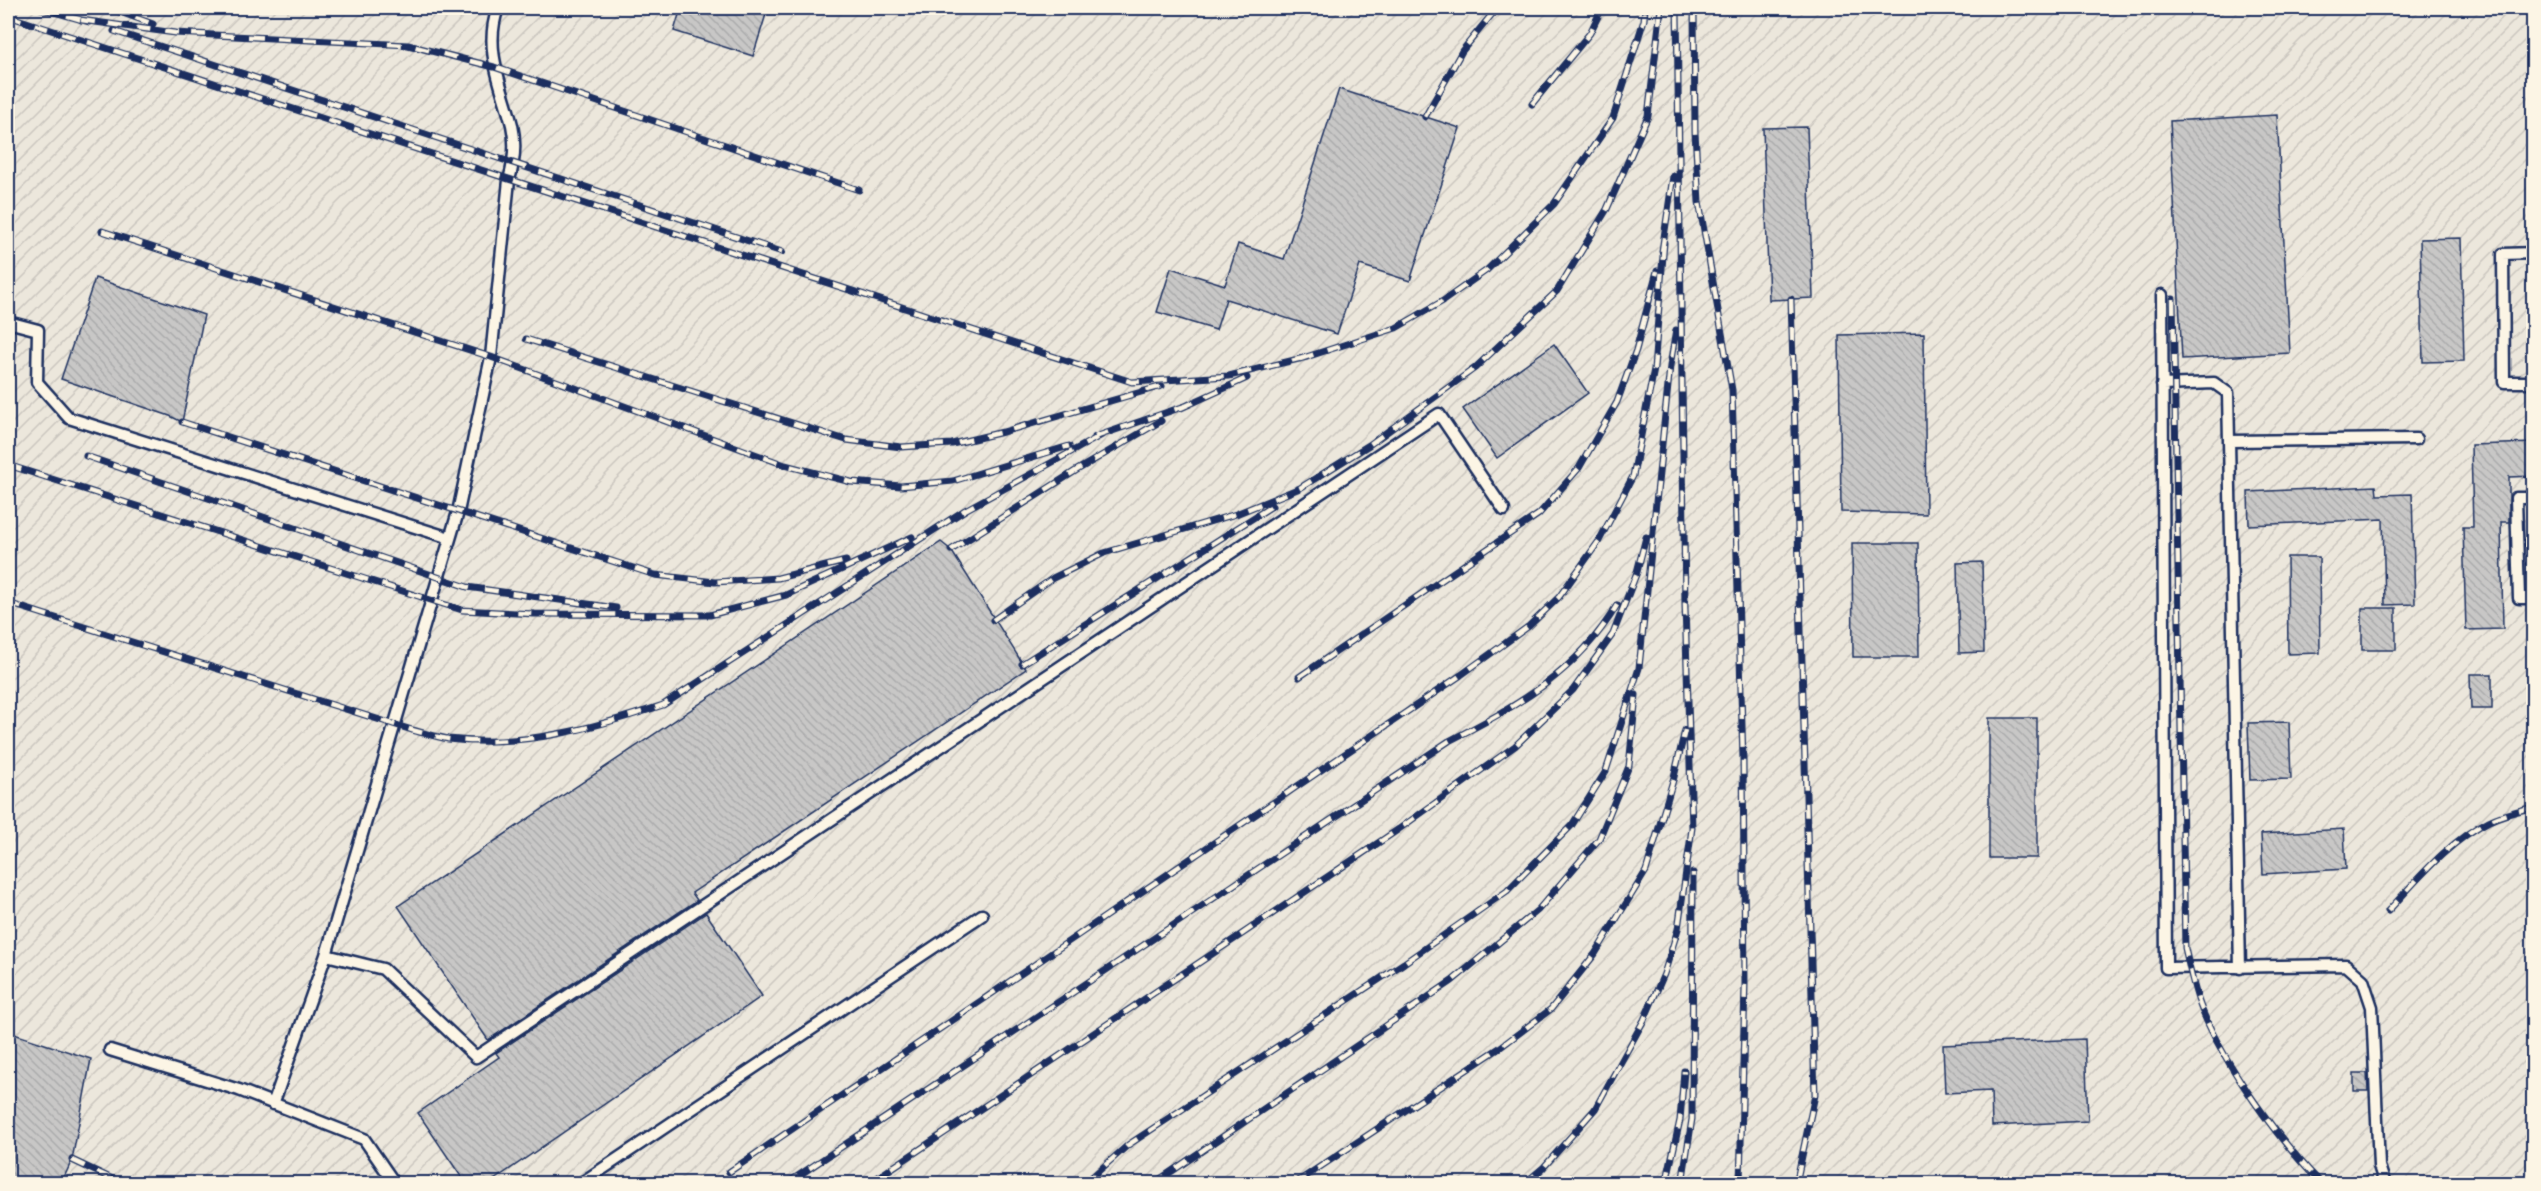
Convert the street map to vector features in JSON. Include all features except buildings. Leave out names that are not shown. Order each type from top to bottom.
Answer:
[{"type":"lane","points":[[273,1104],[326,955],[450,538],[491,357],[509,180],[514,163],[513,127],[494,67],[491,39],[498,8]]},
{"type":"lane","points":[[2534,254],[2503,254],[2504,382],[2534,382]]},
{"type":"lane","points":[[2162,295],[2166,968],[2346,965],[2363,980],[2372,1007],[2379,1166],[2385,1184]]},
{"type":"lane","points":[[8,322],[38,330],[38,382],[69,418],[450,538]]},
{"type":"lane","points":[[2162,385],[2214,383],[2228,393],[2240,968]]},
{"type":"lane","points":[[326,955],[383,969],[476,1057],[1439,414],[1504,510]]},
{"type":"lane","points":[[2229,441],[2416,439]]},
{"type":"lane","points":[[2534,498],[2516,498],[2520,598],[2534,598]]},
{"type":"lane","points":[[580,1184],[982,915]]},
{"type":"lane","points":[[110,1050],[239,1090],[364,1139],[395,1184]]},
{"type":"shaded area","points":[[8,8],[2533,8],[2533,1183],[8,1183]]},
{"type":"railway","points":[[40,8],[89,22]]},
{"type":"railway","points":[[109,8],[153,24]]},
{"type":"railway","points":[[1425,117],[1462,51],[1497,8]]},
{"type":"railway","points":[[1532,104],[1590,33],[1602,8]]},
{"type":"railway","points":[[1300,359],[1396,328],[1443,301],[1487,270],[1554,204],[1613,118],[1644,20],[1645,8]]},
{"type":"railway","points":[[993,620],[1053,578],[1104,553],[1236,514],[1300,488],[1369,445],[1475,368],[1557,291],[1607,209],[1648,116],[1661,8]]},
{"type":"railway","points":[[1524,1184],[1543,1168],[1595,1109],[1644,1020],[1664,974],[1678,929],[1692,828],[1685,606],[1677,8]]},
{"type":"railway","points":[[1694,8],[1695,132],[1699,202],[1732,390],[1743,759],[1745,984],[1740,1184]]},
{"type":"railway","points":[[8,16],[1132,382],[1229,376],[1307,357]]},
{"type":"railway","points":[[81,20],[175,33],[408,45],[494,67],[859,190]]},
{"type":"railway","points":[[114,31],[782,252]]},
{"type":"railway","points":[[1662,251],[1673,176]]},
{"type":"railway","points":[[102,231],[491,357],[785,465],[851,482],[901,486],[953,481],[1069,446]]},
{"type":"railway","points":[[729,1172],[1461,675],[1529,626],[1559,597],[1599,541],[1633,476],[1654,369],[1664,243]]},
{"type":"railway","points":[[1299,677],[1539,514],[1579,468],[1617,402],[1636,350],[1657,271]]},
{"type":"railway","points":[[1791,299],[1815,1095],[1796,1184]]},
{"type":"railway","points":[[2173,299],[2185,948],[2199,1003],[2224,1055],[2271,1125],[2322,1184]]},
{"type":"railway","points":[[1084,1184],[1128,1145],[1404,963],[1507,891],[1572,825],[1606,771],[1639,668],[1670,366],[1676,330]]},
{"type":"railway","points":[[526,339],[846,440],[901,447],[952,444],[1003,432],[1162,386]]},
{"type":"railway","points":[[1181,408],[1247,378]]},
{"type":"railway","points":[[1095,437],[1188,405]]},
{"type":"railway","points":[[951,550],[1077,470],[1161,421]]},
{"type":"railway","points":[[182,422],[655,575],[715,582],[778,578],[846,561]]},
{"type":"railway","points":[[8,603],[434,736],[448,739],[503,741],[557,734],[663,705],[965,510],[1102,435]]},
{"type":"railway","points":[[86,456],[467,587],[616,608]]},
{"type":"railway","points":[[8,465],[462,610],[535,614],[710,615],[786,595],[912,537]]},
{"type":"railway","points":[[1022,664],[1272,506]]},
{"type":"railway","points":[[868,1184],[1399,829],[1515,746],[1573,690],[1613,634],[1637,572],[1646,537]]},
{"type":"railway","points":[[786,1184],[1449,741],[1498,715],[1544,685],[1583,650],[1617,605]]},
{"type":"railway","points":[[1153,1184],[1452,981],[1538,910],[1599,839],[1629,766],[1636,695]]},
{"type":"railway","points":[[1294,1184],[1498,1049],[1551,1009],[1595,954],[1646,871],[1674,777],[1685,730]]},
{"type":"railway","points":[[2388,911],[2447,850],[2474,829],[2494,819],[2534,807]]},
{"type":"railway","points":[[1682,1184],[1692,1119],[1693,873]]},
{"type":"railway","points":[[1666,1184],[1680,1120],[1684,1071]]},
{"type":"railway","points":[[72,1160],[123,1184]]}]
